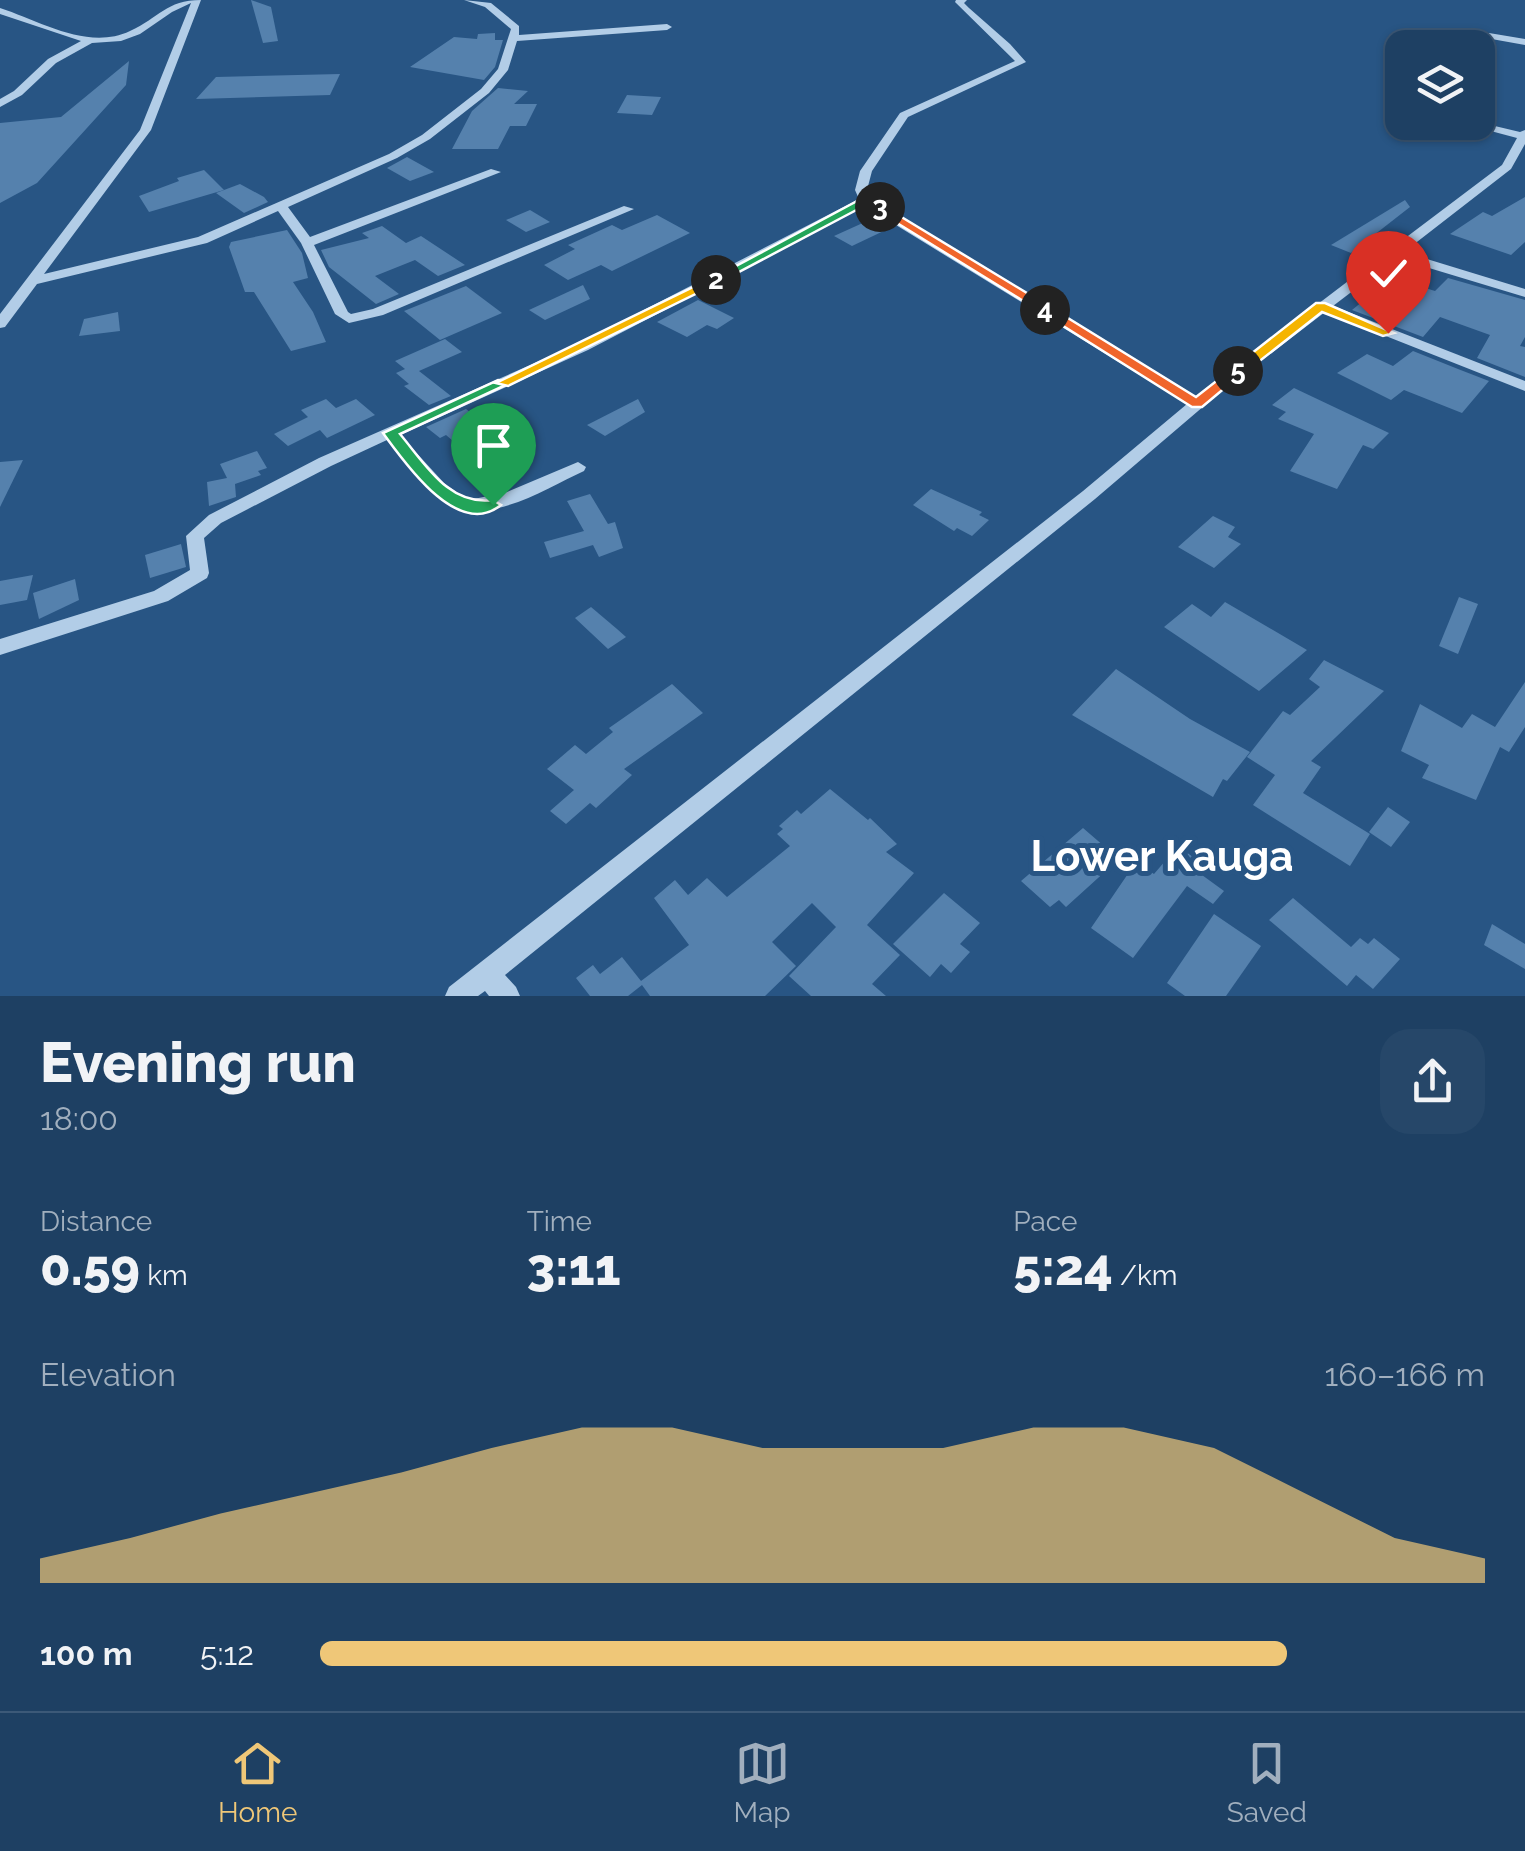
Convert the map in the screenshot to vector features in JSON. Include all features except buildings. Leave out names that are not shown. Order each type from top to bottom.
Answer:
[{"type":"street","points":[[0,104],[52,61],[89,41],[126,36],[166,8],[194,0]]},
{"type":"street","points":[[0,324],[145,130],[194,0]]},
{"type":"street","points":[[33,281],[202,240],[426,138],[484,91],[503,70],[513,38],[516,28],[488,6],[468,0]]},
{"type":"street","points":[[960,1],[1021,62],[904,115],[866,171],[861,190],[868,202],[1197,404]]},
{"type":"street","points":[[0,11],[89,41]]},
{"type":"street","points":[[513,38],[667,26]]},
{"type":"street","points":[[1495,37],[1525,42]]},
{"type":"street","points":[[458,996],[1321,306],[1507,167],[1524,136],[1495,129]]},
{"type":"street","points":[[306,242],[495,172]]},
{"type":"street","points":[[0,648],[160,596],[200,573],[195,536],[202,528],[325,462],[582,347],[833,216],[868,202]]},
{"type":"street","points":[[280,204],[306,242],[342,314],[349,319],[362,318],[628,209]]},
{"type":"street","points":[[1391,252],[1525,293]]},
{"type":"street","points":[[1321,306],[1525,386]]},
{"type":"street","points":[[390,433],[438,491],[470,508],[493,505],[578,468]]},
{"type":"street","points":[[486,974],[506,996]]},
{"type":"district","name":"Lower Kauga","points":[[1162,856]]},
{"type":"route","points":[[493,505],[470,508],[438,491],[390,433],[582,347],[863,202],[872,202],[1197,404],[1321,306],[1388,333]]}]
